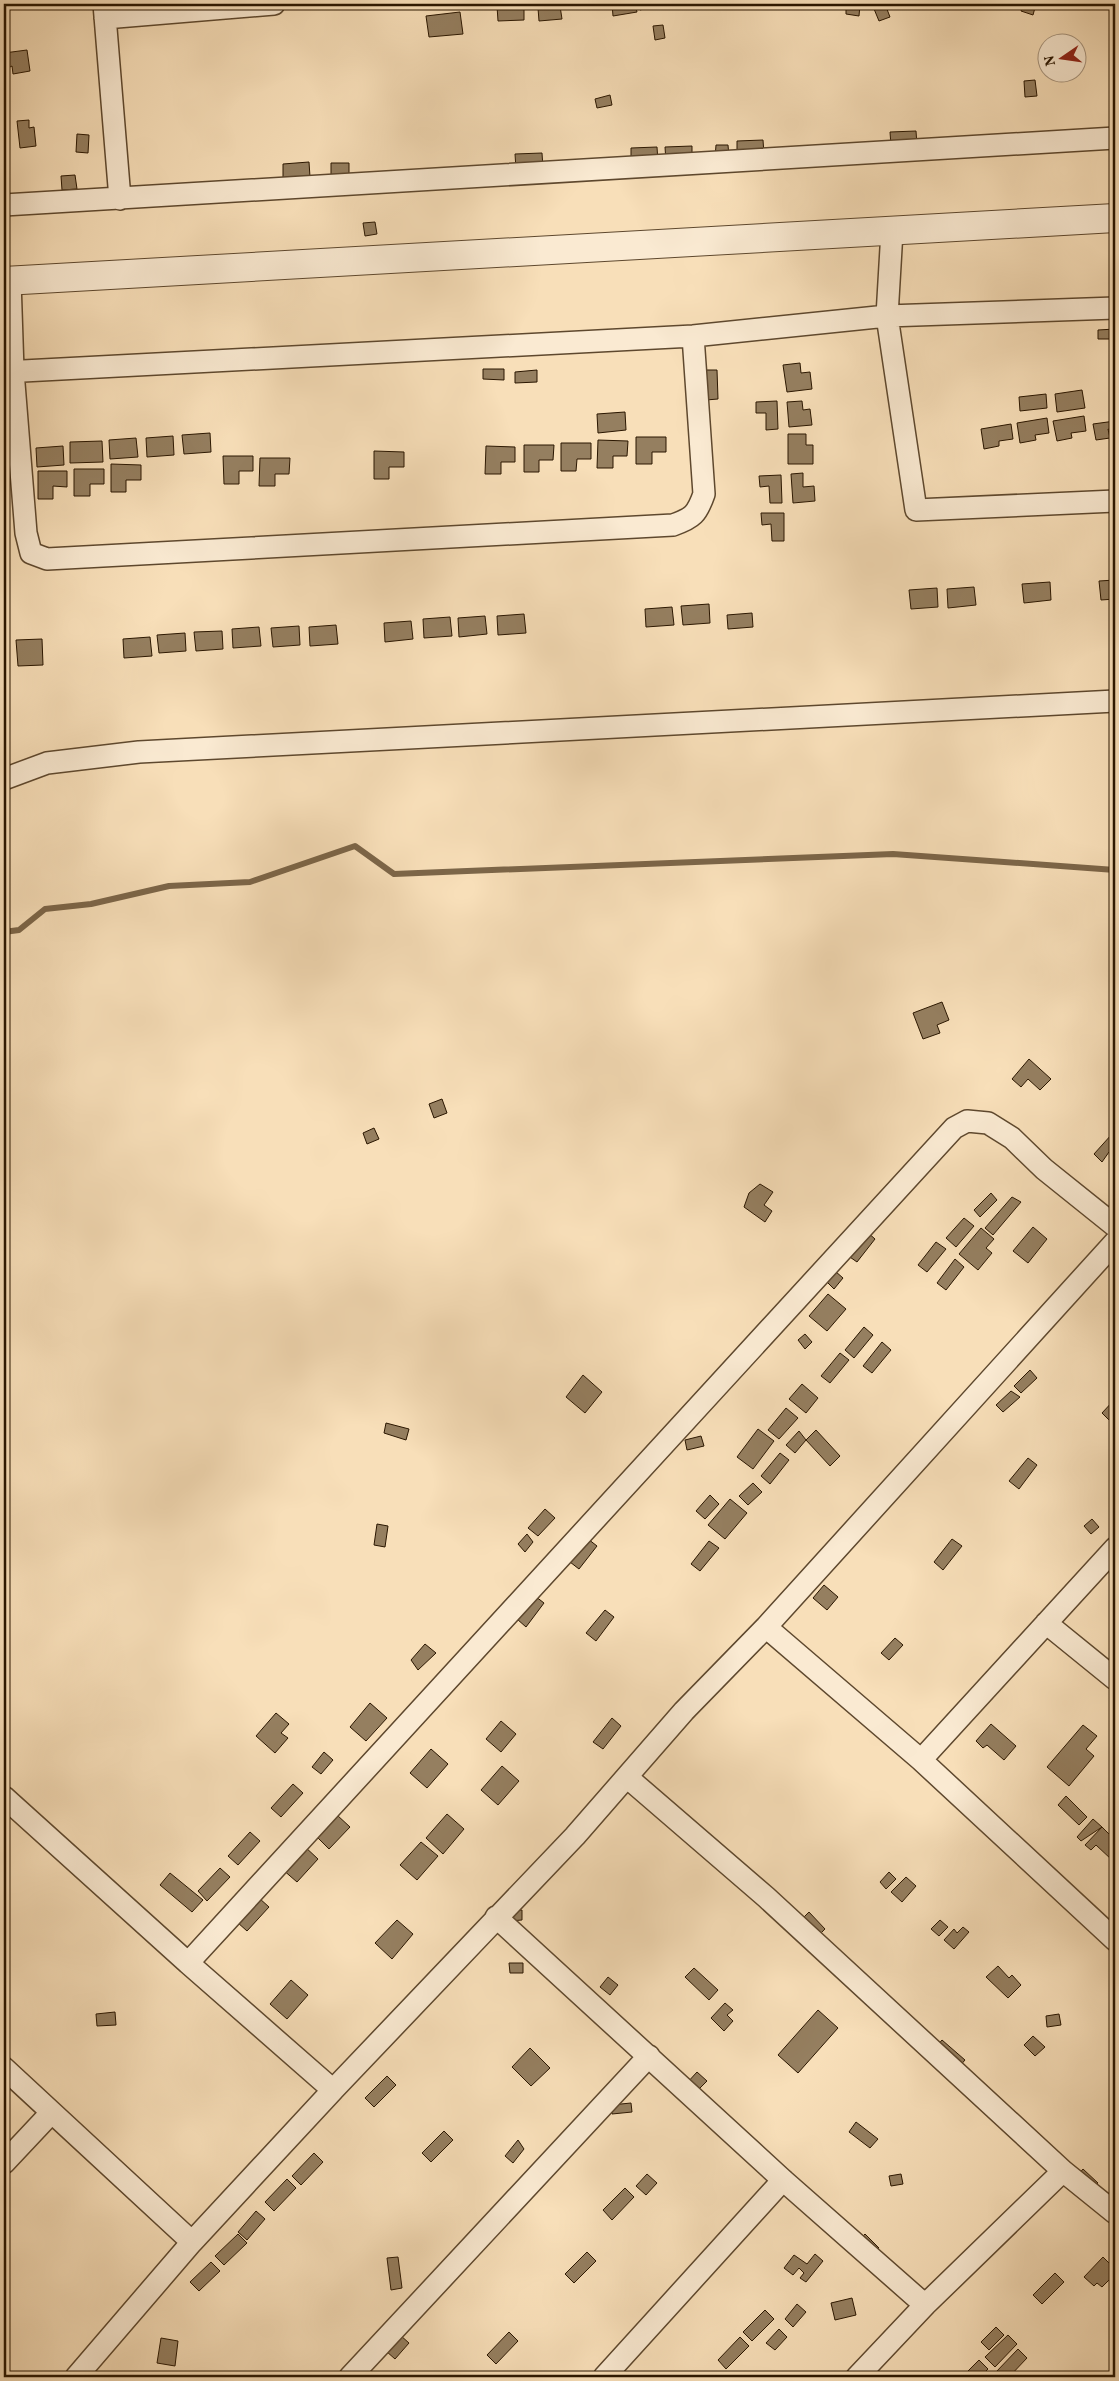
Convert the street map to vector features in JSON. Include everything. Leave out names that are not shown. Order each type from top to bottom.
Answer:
[{"type":"street","points":[[120,199],[104,11],[274,4]]},
{"type":"street","points":[[4,205],[1115,138]]},
{"type":"street","points":[[693,336],[704,494],[699,509],[689,520],[673,525],[47,559],[31,553],[26,533],[8,371],[7,281],[1115,218]]},
{"type":"street","points":[[892,231],[887,316],[916,510],[1115,501]]},
{"type":"street","points":[[8,371],[693,336],[887,316],[1115,308]]},
{"type":"street","points":[[4,779],[46,763],[140,752],[1115,701]]},
{"type":"street","points":[[188,1963],[954,1128],[967,1121],[988,1124],[1012,1138],[1044,1169],[1115,1226]]},
{"type":"street","points":[[76,2377],[192,2242],[628,1778],[684,1711],[766,1627],[1115,1242]]},
{"type":"street","points":[[921,1760],[1115,1548]]},
{"type":"street","points":[[1046,1623],[1115,1679]]},
{"type":"street","points":[[766,1627],[921,1760],[1115,1940]]},
{"type":"street","points":[[628,1778],[766,1897],[1063,2170],[1115,2213]]},
{"type":"street","points":[[4,1797],[188,1963],[333,2090]]},
{"type":"street","points":[[496,1917],[783,2180],[925,2305]]},
{"type":"street","points":[[350,2377],[649,2056]]},
{"type":"street","points":[[4,2068],[192,2242]]},
{"type":"street","points":[[4,2163],[51,2113]]},
{"type":"street","points":[[857,2377],[925,2305],[1063,2170]]},
{"type":"street","points":[[604,2377],[783,2180]]},
{"type":"building","points":[[612,4],[635,4],[637,12],[613,16]]},
{"type":"building","points":[[638,4],[650,4],[651,7],[640,10]]},
{"type":"building","points":[[760,4],[786,4],[786,7],[760,8]]},
{"type":"building","points":[[835,4],[860,4],[859,16],[846,14],[846,6],[834,8]]},
{"type":"building","points":[[872,4],[885,4],[890,17],[879,21]]},
{"type":"building","points":[[1023,4],[1036,4],[1033,15],[1021,11]]},
{"type":"building","points":[[524,5],[524,20],[498,21],[497,6]]},
{"type":"building","points":[[560,6],[562,19],[539,21],[538,8]]},
{"type":"building","points":[[460,12],[463,34],[429,37],[426,16]]},
{"type":"building","points":[[663,25],[665,38],[655,40],[653,26]]},
{"type":"building","points":[[27,50],[30,71],[13,74],[12,66],[4,70],[4,53]]},
{"type":"building","points":[[1035,80],[1037,96],[1025,97],[1024,81]]},
{"type":"building","points":[[610,95],[612,105],[597,108],[595,99]]},
{"type":"building","points":[[29,120],[29,128],[34,127],[36,146],[20,148],[17,121]]},
{"type":"building","points":[[916,131],[917,145],[891,146],[890,132]]},
{"type":"building","points":[[77,134],[89,135],[88,153],[76,152]]},
{"type":"building","points":[[763,140],[764,154],[737,155],[737,141]]},
{"type":"building","points":[[716,145],[728,145],[729,157],[715,158]]},
{"type":"building","points":[[692,146],[692,161],[666,162],[665,147]]},
{"type":"building","points":[[657,147],[658,162],[631,163],[631,148]]},
{"type":"building","points":[[542,153],[543,168],[516,169],[515,154]]},
{"type":"building","points":[[309,162],[310,177],[283,179],[283,164]]},
{"type":"building","points":[[331,163],[349,163],[349,176],[331,176]]},
{"type":"building","points":[[75,175],[77,189],[62,190],[61,176]]},
{"type":"building","points":[[375,222],[377,234],[365,236],[363,223]]},
{"type":"building","points":[[1115,329],[1115,339],[1098,339],[1098,330]]},
{"type":"building","points":[[800,363],[801,373],[810,372],[812,389],[787,392],[783,365]]},
{"type":"building","points":[[483,369],[504,369],[504,380],[483,379]]},
{"type":"building","points":[[537,370],[537,382],[515,383],[515,372]]},
{"type":"building","points":[[704,370],[717,370],[718,399],[706,400]]},
{"type":"building","points":[[1082,390],[1085,408],[1057,412],[1055,394]]},
{"type":"building","points":[[1046,394],[1047,408],[1020,411],[1019,397]]},
{"type":"building","points":[[777,401],[778,429],[766,430],[766,413],[756,413],[756,402]]},
{"type":"building","points":[[802,401],[803,410],[810,409],[812,425],[789,427],[787,402]]},
{"type":"building","points":[[625,412],[626,430],[598,433],[597,414]]},
{"type":"building","points":[[1084,416],[1086,431],[1071,433],[1072,438],[1057,441],[1053,421]]},
{"type":"building","points":[[1047,418],[1049,433],[1035,435],[1036,440],[1020,443],[1017,423]]},
{"type":"building","points":[[1115,421],[1115,432],[1108,429],[1110,438],[1096,440],[1093,424]]},
{"type":"building","points":[[1011,424],[1013,439],[999,441],[999,446],[984,449],[981,429]]},
{"type":"building","points":[[210,433],[211,452],[184,454],[182,435]]},
{"type":"building","points":[[788,434],[806,434],[806,445],[813,445],[813,464],[788,464]]},
{"type":"building","points":[[173,436],[174,455],[147,457],[146,438]]},
{"type":"building","points":[[636,437],[666,437],[666,452],[652,452],[652,464],[636,464]]},
{"type":"building","points":[[136,438],[138,457],[110,459],[109,440]]},
{"type":"building","points":[[598,440],[628,441],[627,456],[613,456],[613,468],[597,468]]},
{"type":"building","points":[[102,441],[103,462],[70,463],[70,442]]},
{"type":"building","points":[[561,443],[591,443],[591,459],[577,459],[576,471],[561,471]]},
{"type":"building","points":[[524,445],[554,445],[553,460],[539,460],[539,472],[524,472]]},
{"type":"building","points":[[63,446],[64,465],[37,467],[36,448]]},
{"type":"building","points":[[486,446],[515,447],[515,462],[501,462],[501,474],[485,474]]},
{"type":"building","points":[[374,451],[404,452],[404,467],[389,467],[389,479],[374,479]]},
{"type":"building","points":[[223,456],[253,456],[253,471],[239,471],[239,484],[224,484]]},
{"type":"building","points":[[260,458],[290,458],[289,474],[275,474],[275,486],[259,486]]},
{"type":"building","points":[[111,464],[141,465],[141,480],[126,480],[126,492],[111,492]]},
{"type":"building","points":[[74,469],[104,469],[104,484],[90,484],[90,496],[74,496]]},
{"type":"building","points":[[38,471],[67,471],[67,487],[53,486],[53,499],[38,499]]},
{"type":"building","points":[[803,473],[803,487],[814,486],[815,501],[793,503],[791,474]]},
{"type":"building","points":[[781,475],[782,503],[770,503],[769,486],[760,487],[759,476]]},
{"type":"building","points":[[761,513],[784,513],[784,541],[772,541],[771,524],[762,525]]},
{"type":"building","points":[[1115,580],[1115,599],[1101,600],[1099,581]]},
{"type":"building","points":[[1050,582],[1051,600],[1024,603],[1022,584]]},
{"type":"building","points":[[974,587],[976,605],[948,608],[947,589]]},
{"type":"building","points":[[937,588],[938,607],[911,609],[909,590]]},
{"type":"building","points":[[709,604],[710,623],[683,625],[681,606]]},
{"type":"building","points":[[672,607],[674,625],[646,627],[645,609]]},
{"type":"building","points":[[752,613],[753,627],[728,629],[727,615]]},
{"type":"building","points":[[524,614],[526,633],[498,635],[497,616]]},
{"type":"building","points":[[485,616],[487,634],[459,637],[458,618]]},
{"type":"building","points":[[450,617],[452,636],[424,638],[423,619]]},
{"type":"building","points":[[411,621],[413,639],[385,642],[384,623]]},
{"type":"building","points":[[336,625],[338,644],[310,646],[309,627]]},
{"type":"building","points":[[299,626],[300,645],[273,647],[271,628]]},
{"type":"building","points":[[259,627],[261,646],[233,648],[232,629]]},
{"type":"building","points":[[222,631],[223,649],[196,651],[194,632]]},
{"type":"building","points":[[185,633],[186,651],[159,653],[157,635]]},
{"type":"building","points":[[150,637],[152,656],[124,658],[123,639]]},
{"type":"building","points":[[42,639],[43,665],[18,666],[16,640]]},
{"type":"building","points":[[942,1002],[949,1020],[937,1025],[940,1033],[923,1039],[913,1013]]},
{"type":"building","points":[[1029,1059],[1051,1079],[1040,1090],[1028,1079],[1021,1087],[1012,1079]]},
{"type":"building","points":[[442,1099],[447,1113],[434,1118],[429,1104]]},
{"type":"building","points":[[374,1128],[379,1139],[367,1144],[363,1133]]},
{"type":"building","points":[[1112,1134],[1115,1136],[1115,1158],[1109,1152],[1102,1162],[1094,1154]]},
{"type":"building","points":[[760,1184],[773,1192],[764,1205],[772,1211],[765,1222],[744,1207],[749,1193]]},
{"type":"building","points":[[991,1193],[997,1200],[980,1217],[974,1210]]},
{"type":"building","points":[[1012,1197],[1021,1202],[993,1235],[985,1228]]},
{"type":"building","points":[[964,1218],[974,1226],[956,1247],[946,1238]]},
{"type":"building","points":[[1033,1227],[1047,1239],[1028,1263],[1013,1251]]},
{"type":"building","points":[[981,1228],[994,1239],[986,1248],[992,1253],[978,1270],[959,1254]]},
{"type":"building","points":[[866,1231],[875,1239],[857,1262],[847,1255]]},
{"type":"building","points":[[936,1242],[946,1249],[927,1272],[918,1265]]},
{"type":"building","points":[[955,1259],[964,1267],[946,1290],[937,1283]]},
{"type":"building","points":[[835,1271],[843,1278],[834,1289],[826,1281]]},
{"type":"building","points":[[828,1294],[846,1309],[827,1331],[809,1316]]},
{"type":"building","points":[[864,1327],[873,1335],[854,1358],[845,1350]]},
{"type":"building","points":[[805,1334],[812,1342],[805,1349],[798,1340]]},
{"type":"building","points":[[882,1342],[891,1350],[872,1373],[863,1366]]},
{"type":"building","points":[[840,1353],[849,1360],[830,1383],[821,1376]]},
{"type":"building","points":[[1030,1370],[1037,1378],[1021,1393],[1014,1386]]},
{"type":"building","points":[[583,1375],[602,1392],[585,1413],[566,1397]]},
{"type":"building","points":[[802,1384],[818,1398],[806,1413],[789,1399]]},
{"type":"building","points":[[1011,1391],[1020,1397],[1003,1412],[996,1405]]},
{"type":"building","points":[[1115,1399],[1115,1415],[1110,1421],[1102,1413]]},
{"type":"building","points":[[786,1408],[798,1418],[779,1439],[768,1430]]},
{"type":"building","points":[[386,1423],[409,1429],[406,1440],[384,1433]]},
{"type":"building","points":[[758,1429],[774,1441],[753,1469],[737,1457]]},
{"type":"building","points":[[816,1430],[840,1456],[830,1466],[806,1440]]},
{"type":"building","points":[[799,1431],[806,1440],[795,1453],[786,1445]]},
{"type":"building","points":[[701,1436],[704,1446],[687,1450],[685,1440]]},
{"type":"building","points":[[780,1453],[789,1460],[770,1484],[761,1476]]},
{"type":"building","points":[[1028,1458],[1037,1465],[1019,1489],[1009,1481]]},
{"type":"building","points":[[753,1483],[762,1492],[748,1505],[739,1496]]},
{"type":"building","points":[[710,1495],[719,1504],[705,1519],[696,1511]]},
{"type":"building","points":[[730,1499],[747,1513],[725,1539],[708,1525]]},
{"type":"building","points":[[545,1509],[555,1518],[538,1536],[528,1528]]},
{"type":"building","points":[[1092,1519],[1099,1527],[1091,1534],[1084,1526]]},
{"type":"building","points":[[377,1524],[388,1526],[385,1547],[374,1545]]},
{"type":"building","points":[[527,1534],[533,1542],[525,1552],[518,1544]]},
{"type":"building","points":[[588,1539],[597,1546],[579,1569],[570,1562]]},
{"type":"building","points":[[952,1539],[962,1546],[943,1570],[934,1562]]},
{"type":"building","points":[[709,1541],[719,1548],[700,1571],[691,1564]]},
{"type":"building","points":[[824,1585],[838,1597],[827,1610],[813,1598]]},
{"type":"building","points":[[535,1596],[544,1603],[526,1627],[517,1619]]},
{"type":"building","points":[[605,1610],[614,1617],[596,1641],[586,1633]]},
{"type":"building","points":[[895,1638],[903,1645],[889,1660],[881,1653]]},
{"type":"building","points":[[425,1644],[436,1653],[418,1670],[411,1660]]},
{"type":"building","points":[[370,1703],[387,1718],[366,1741],[350,1727]]},
{"type":"building","points":[[276,1713],[289,1724],[281,1733],[288,1738],[275,1753],[256,1736]]},
{"type":"building","points":[[612,1718],[621,1726],[603,1749],[593,1742]]},
{"type":"building","points":[[501,1721],[516,1734],[501,1752],[486,1739]]},
{"type":"building","points":[[991,1724],[1016,1746],[1004,1760],[987,1745],[983,1748],[976,1741]]},
{"type":"building","points":[[1083,1725],[1097,1736],[1086,1749],[1094,1756],[1069,1786],[1047,1767]]},
{"type":"building","points":[[431,1749],[448,1764],[427,1788],[410,1773]]},
{"type":"building","points":[[324,1752],[333,1760],[321,1774],[312,1767]]},
{"type":"building","points":[[502,1766],[519,1781],[498,1805],[481,1790]]},
{"type":"building","points":[[293,1784],[303,1793],[281,1817],[271,1808]]},
{"type":"building","points":[[1066,1796],[1087,1817],[1079,1825],[1058,1805]]},
{"type":"building","points":[[447,1814],[464,1829],[443,1854],[426,1838]]},
{"type":"building","points":[[337,1815],[350,1827],[329,1849],[317,1837]]},
{"type":"building","points":[[1093,1819],[1102,1827],[1081,1841],[1077,1837]]},
{"type":"building","points":[[1102,1827],[1115,1840],[1115,1857],[1112,1860],[1096,1845],[1091,1850],[1085,1845]]},
{"type":"building","points":[[250,1832],[260,1841],[238,1865],[228,1856]]},
{"type":"building","points":[[421,1842],[438,1856],[417,1880],[400,1865]]},
{"type":"building","points":[[303,1845],[318,1859],[297,1882],[282,1869]]},
{"type":"building","points":[[220,1868],[230,1877],[207,1901],[198,1891]]},
{"type":"building","points":[[889,1872],[896,1879],[886,1889],[880,1882]]},
{"type":"building","points":[[170,1873],[203,1900],[192,1912],[160,1885]]},
{"type":"building","points":[[906,1877],[916,1886],[902,1902],[891,1892]]},
{"type":"building","points":[[259,1898],[269,1907],[247,1931],[237,1922]]},
{"type":"building","points":[[522,1910],[522,1920],[509,1921],[508,1911]]},
{"type":"building","points":[[809,1912],[825,1929],[817,1937],[801,1920]]},
{"type":"building","points":[[397,1920],[413,1934],[392,1959],[375,1943]]},
{"type":"building","points":[[940,1920],[948,1927],[939,1936],[931,1929]]},
{"type":"building","points":[[963,1927],[969,1932],[954,1949],[944,1940],[954,1929],[957,1933]]},
{"type":"building","points":[[509,1963],[523,1963],[523,1973],[510,1973]]},
{"type":"building","points":[[998,1966],[1009,1978],[1012,1975],[1021,1985],[1008,1998],[986,1977]]},
{"type":"building","points":[[694,1968],[718,1990],[709,2000],[685,1977]]},
{"type":"building","points":[[608,1977],[618,1985],[610,1995],[600,1987]]},
{"type":"building","points":[[291,1980],[308,1995],[287,2019],[270,2004]]},
{"type":"building","points":[[725,2003],[733,2010],[727,2015],[733,2021],[724,2031],[711,2018]]},
{"type":"building","points":[[818,2010],[838,2028],[798,2073],[778,2055]]},
{"type":"building","points":[[115,2012],[116,2025],[97,2026],[96,2014]]},
{"type":"building","points":[[1059,2014],[1061,2025],[1047,2027],[1046,2016]]},
{"type":"building","points":[[1033,2036],[1045,2047],[1035,2056],[1024,2045]]},
{"type":"building","points":[[942,2040],[965,2060],[958,2068],[935,2048]]},
{"type":"building","points":[[530,2048],[550,2068],[531,2086],[512,2067]]},
{"type":"building","points":[[697,2072],[707,2081],[695,2093],[686,2084]]},
{"type":"building","points":[[387,2076],[396,2085],[374,2107],[365,2098]]},
{"type":"building","points":[[631,2103],[632,2112],[612,2114],[611,2105]]},
{"type":"building","points":[[856,2122],[878,2139],[870,2148],[849,2132]]},
{"type":"building","points":[[444,2131],[453,2140],[431,2162],[422,2153]]},
{"type":"building","points":[[518,2140],[524,2149],[513,2163],[505,2156]]},
{"type":"building","points":[[314,2153],[323,2162],[301,2185],[292,2176]]},
{"type":"building","points":[[1083,2169],[1098,2183],[1090,2191],[1076,2177]]},
{"type":"building","points":[[647,2174],[657,2183],[646,2195],[636,2186]]},
{"type":"building","points":[[901,2174],[903,2184],[891,2186],[889,2176]]},
{"type":"building","points":[[287,2179],[296,2188],[274,2211],[265,2202]]},
{"type":"building","points":[[625,2188],[634,2197],[612,2220],[603,2210]]},
{"type":"building","points":[[256,2211],[265,2219],[247,2240],[238,2232]]},
{"type":"building","points":[[238,2234],[247,2243],[224,2265],[215,2256]]},
{"type":"building","points":[[865,2234],[879,2248],[872,2255],[858,2241]]},
{"type":"building","points":[[587,2252],[596,2261],[574,2283],[565,2274]]},
{"type":"building","points":[[815,2254],[823,2261],[806,2282],[800,2278],[804,2273],[799,2268],[793,2275],[784,2268],[794,2255],[807,2264]]},
{"type":"building","points":[[398,2257],[402,2288],[391,2290],[387,2258]]},
{"type":"building","points":[[1103,2257],[1115,2269],[1115,2274],[1102,2287],[1097,2283],[1094,2286],[1084,2277]]},
{"type":"building","points":[[211,2262],[220,2271],[199,2291],[190,2282]]},
{"type":"building","points":[[1055,2273],[1064,2282],[1042,2304],[1033,2295]]},
{"type":"building","points":[[852,2298],[856,2315],[835,2320],[831,2303]]},
{"type":"building","points":[[797,2304],[806,2312],[793,2327],[785,2319]]},
{"type":"building","points":[[765,2310],[774,2319],[752,2341],[743,2332]]},
{"type":"building","points":[[996,2327],[1004,2335],[989,2350],[981,2342]]},
{"type":"building","points":[[779,2329],[787,2337],[775,2350],[766,2343]]},
{"type":"building","points":[[509,2332],[518,2341],[496,2364],[487,2355]]},
{"type":"building","points":[[400,2335],[409,2343],[395,2359],[386,2351]]},
{"type":"building","points":[[1008,2335],[1017,2344],[995,2367],[985,2357]]},
{"type":"building","points":[[740,2337],[749,2346],[726,2369],[718,2360]]},
{"type":"building","points":[[161,2338],[178,2341],[175,2366],[157,2363]]},
{"type":"building","points":[[1018,2349],[1027,2358],[1009,2377],[1002,2377],[996,2372]]},
{"type":"building","points":[[979,2360],[988,2369],[980,2377],[962,2377]]},
{"type":"waterway","points":[[4,932],[19,930],[45,909],[91,904],[169,886],[250,882],[355,846],[394,874],[893,854],[1115,870]]}]
